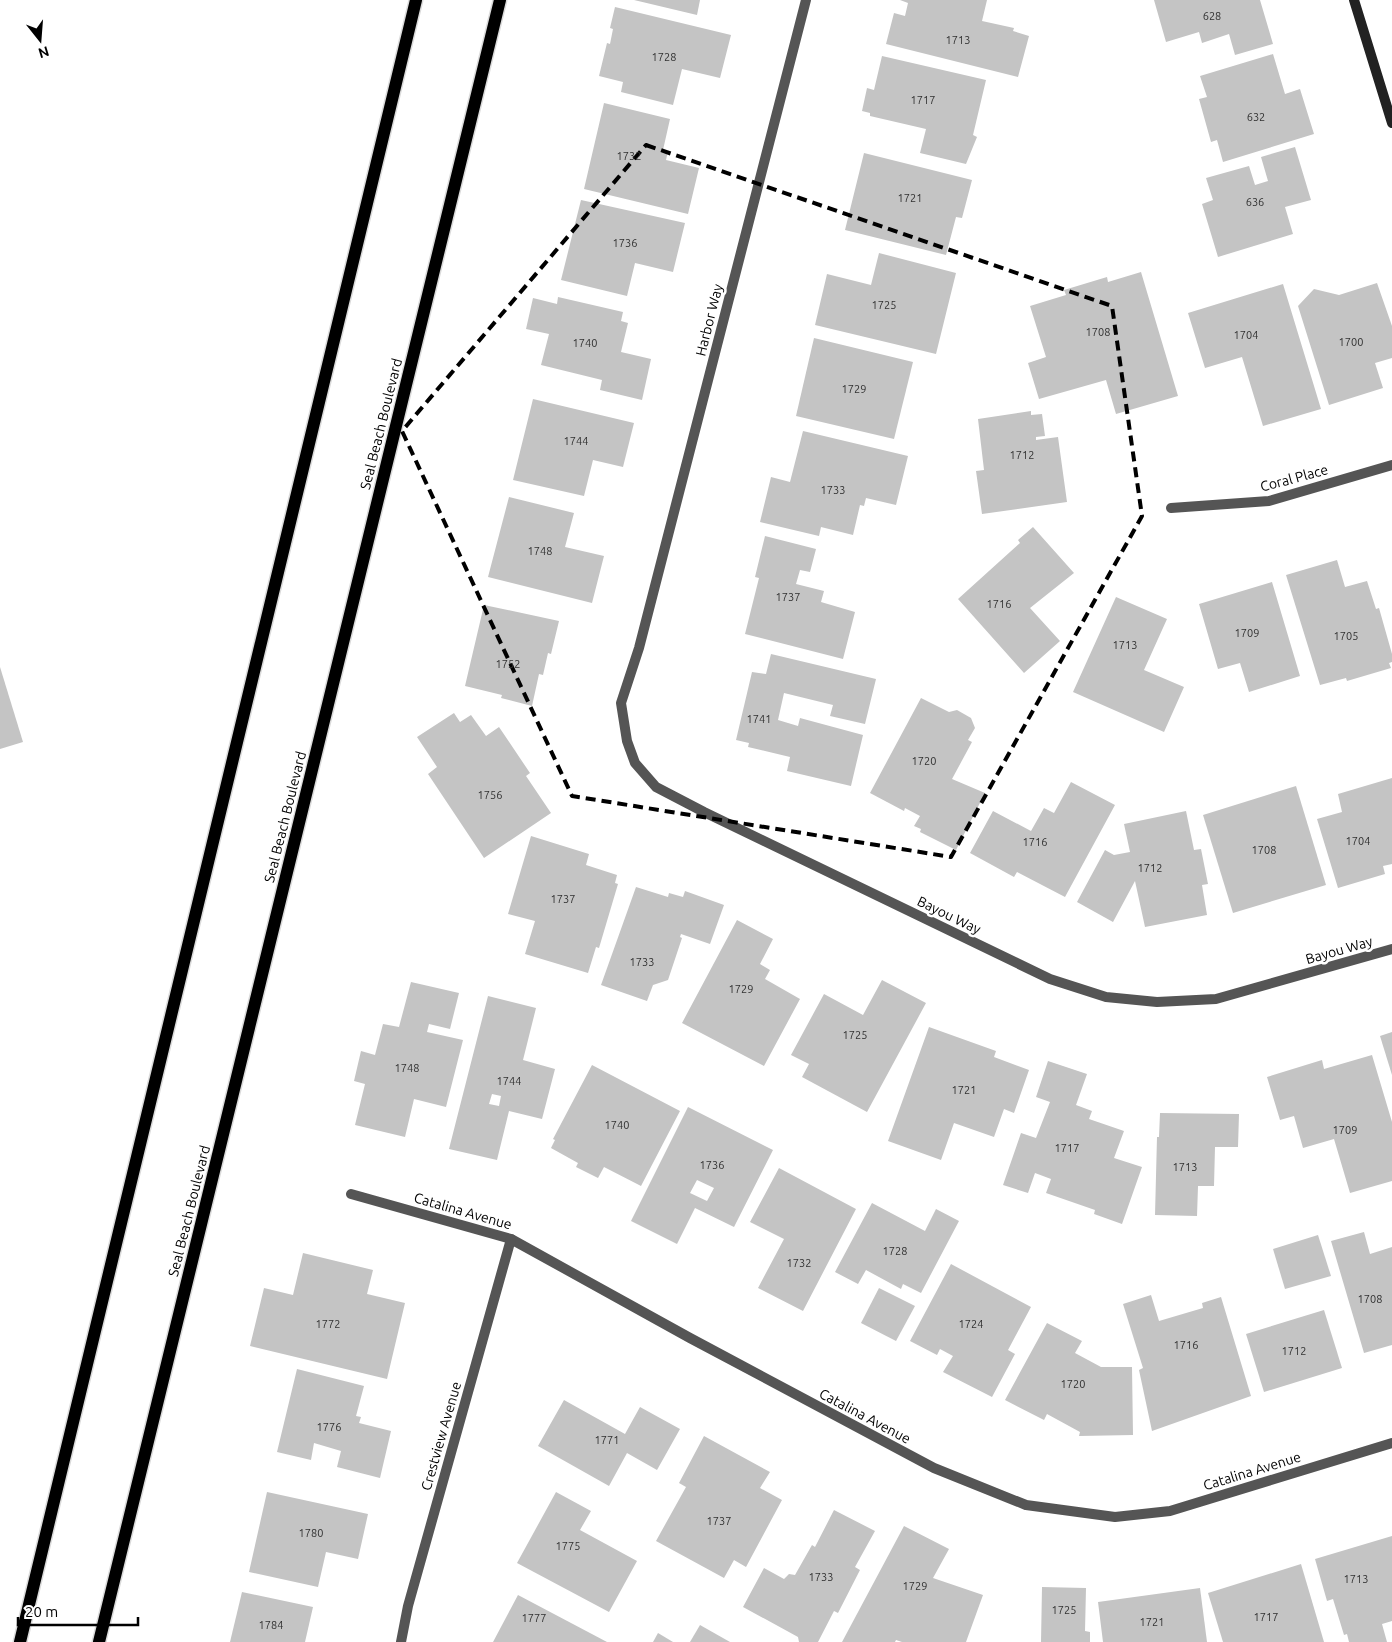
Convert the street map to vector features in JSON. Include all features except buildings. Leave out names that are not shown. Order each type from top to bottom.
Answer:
[{"type":"main road","points":[[20,1642],[416,0]]},
{"type":"main road","name":"Seal Beach Boulevard","points":[[99,1642],[500,0]]},
{"type":"street","name":"Harbor Way","points":[[639,648],[806,0]]},
{"type":"street","points":[[1354,0],[1392,123]]},
{"type":"street","name":"Coral Place","points":[[1171,508],[1269,501],[1392,465]]},
{"type":"street","name":"Bayou Way","points":[[639,648],[621,703],[627,741],[635,763],[656,787],[1050,979],[1106,997],[1157,1002],[1216,999],[1392,949]]},
{"type":"street","name":"Catalina Avenue","points":[[352,1194],[511,1239],[681,1334],[934,1468],[1026,1505],[1115,1517],[1170,1511],[1392,1443]]},
{"type":"street","name":"Crestview Avenue","points":[[401,1642],[408,1606],[511,1239]]},
{"type":"highlighted area","points":[[646,145],[1112,306],[1142,516],[951,857],[572,796],[402,431]]}]
